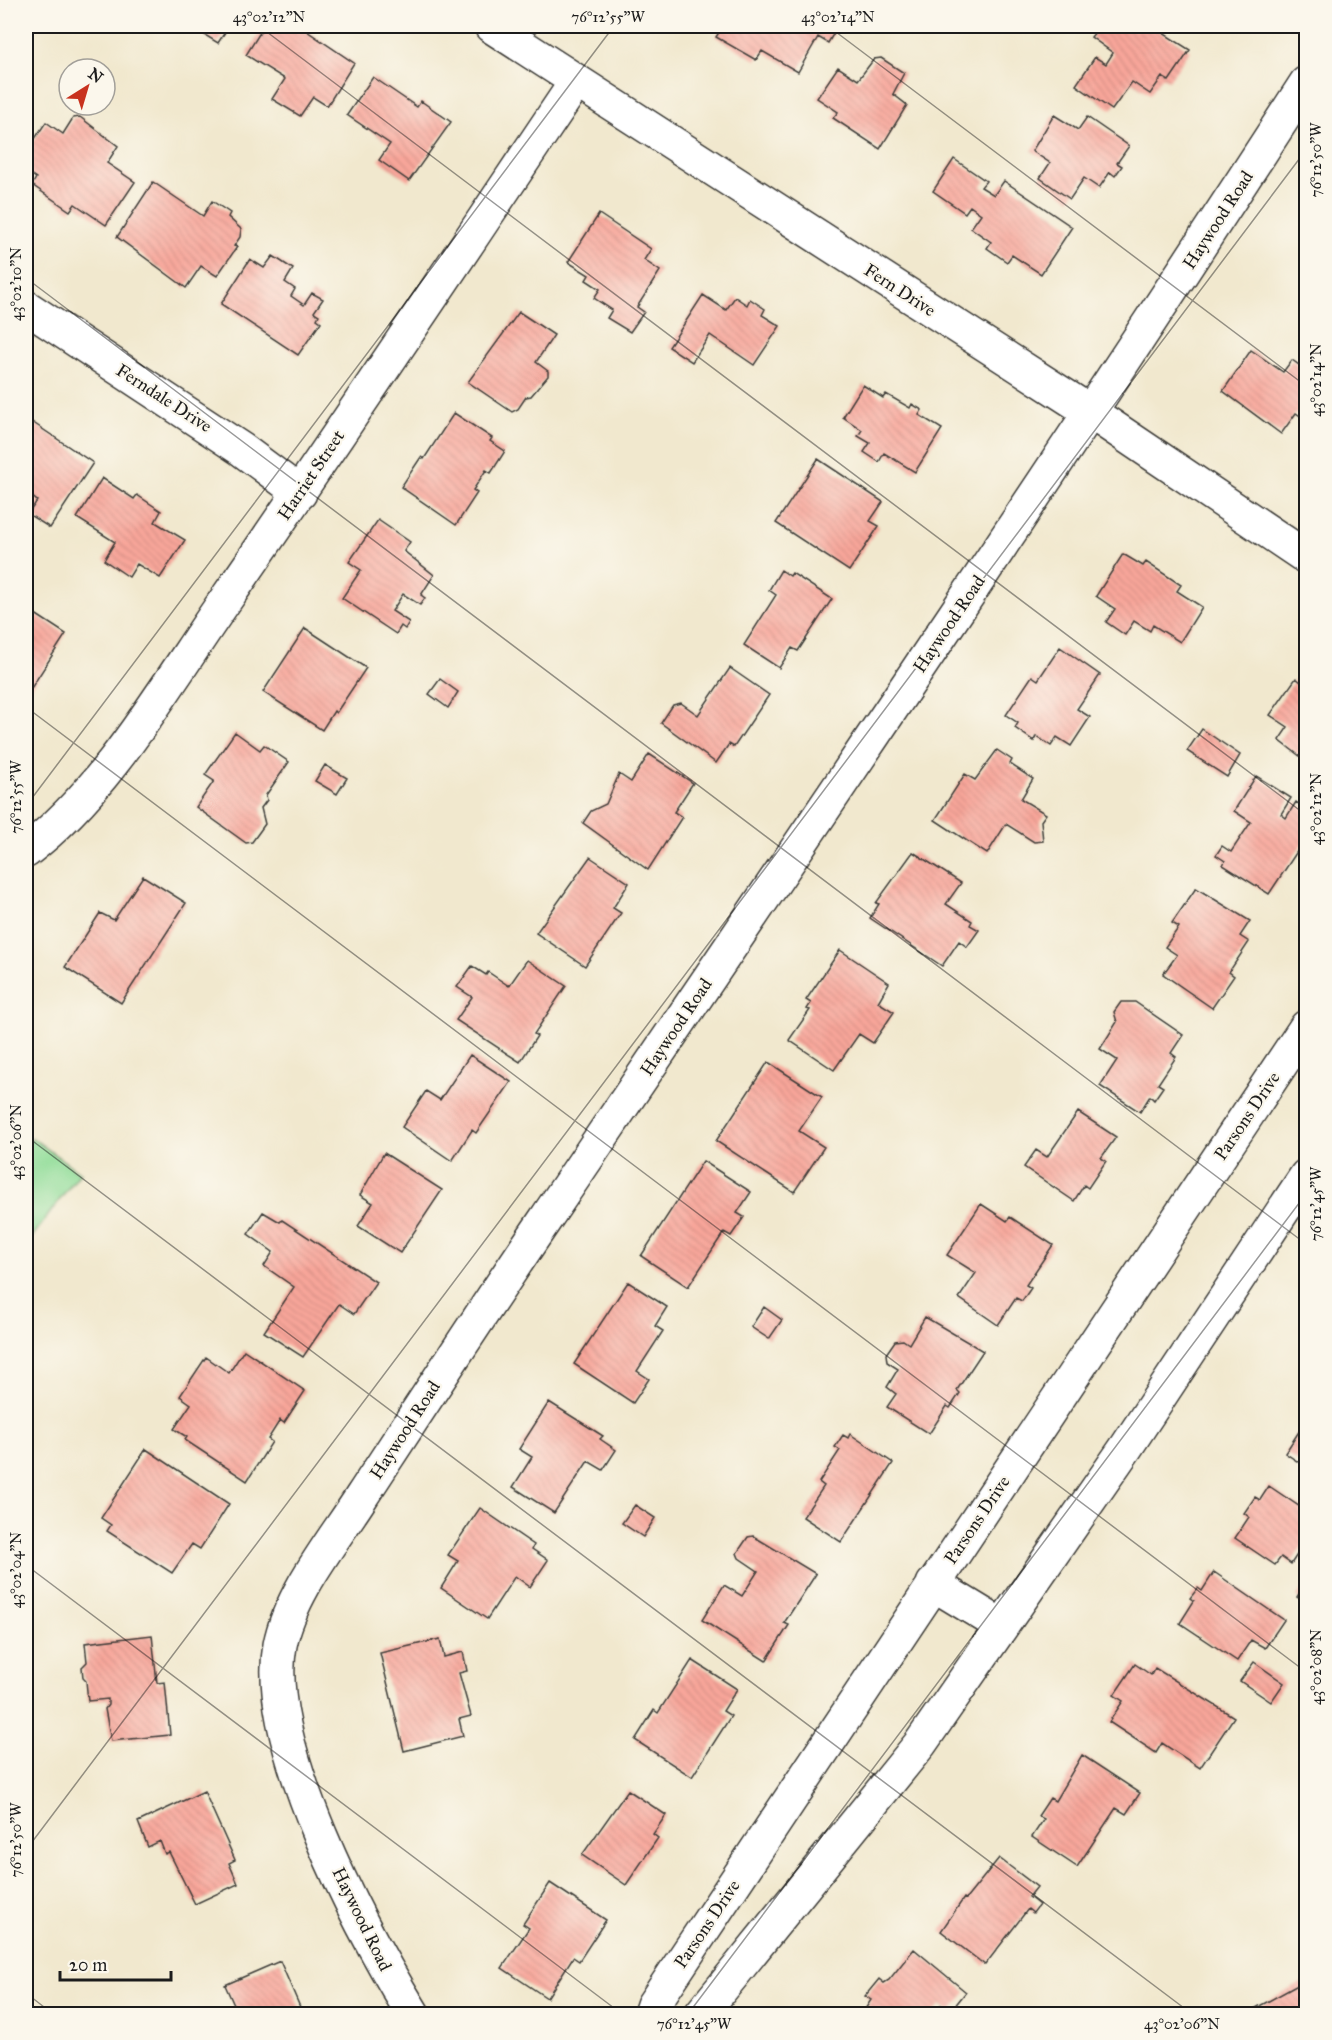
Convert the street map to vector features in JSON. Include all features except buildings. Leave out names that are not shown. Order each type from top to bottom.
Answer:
[{"type":"street","name":"Fern Drive","points":[[491,26],[1092,413],[1306,557]]},
{"type":"street","name":"Harriet Street","points":[[26,850],[40,840],[102,778],[300,493],[576,82]]},
{"type":"street","name":"Haywood Road","points":[[413,2014],[376,1953],[314,1821],[286,1735],[278,1693],[281,1643],[301,1590],[477,1320],[1092,413],[1306,83]]},
{"type":"street","name":"Ferndale Drive","points":[[26,307],[241,449],[300,493]]},
{"type":"street","name":"Parsons Drive","points":[[650,2014],[653,2005],[1306,1027]]},
{"type":"street","points":[[701,2014],[920,1744],[1306,1176]]},
{"type":"street","points":[[933,1584],[1002,1626]]},
{"type":"green space","points":[[32,1138],[80,1173],[26,1245],[26,1146]]}]
